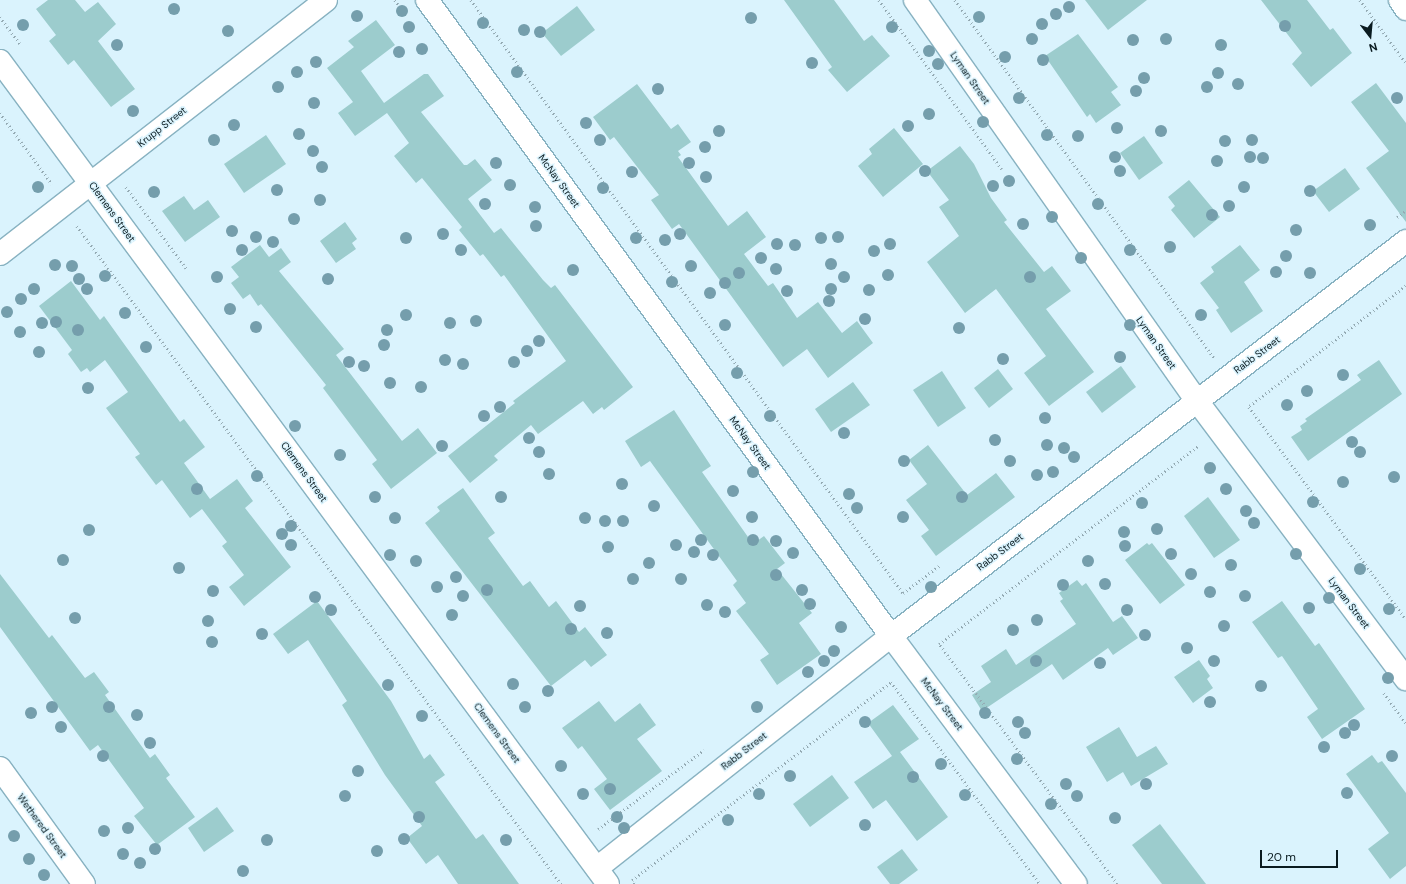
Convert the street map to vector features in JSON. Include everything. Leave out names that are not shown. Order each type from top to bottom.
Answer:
[{"type":"street","name":"Krupp Street","points":[[0,254],[326,0]]},
{"type":"street","name":"McNay Street","points":[[427,0],[891,636],[1076,884]]},
{"type":"street","name":"Lyman Street","points":[[915,0],[1197,401],[1406,679]]},
{"type":"street","points":[[1400,0],[1406,8]]},
{"type":"street","name":"Clemens Street","points":[[0,61],[603,876]]},
{"type":"street","name":"Rabb Street","points":[[603,876],[891,636],[1406,241]]},
{"type":"street","name":"Wethered Street","points":[[0,768],[84,884]]},
{"type":"path","points":[[395,0],[409,19]]},
{"type":"path","points":[[471,0],[903,593],[947,560]]},
{"type":"path","points":[[879,0],[1004,172]]},
{"type":"path","points":[[955,0],[1214,358],[1220,354]]},
{"type":"path","points":[[1360,0],[1406,63]]},
{"type":"path","points":[[0,113],[53,186]]},
{"type":"path","points":[[126,187],[188,270]]},
{"type":"path","points":[[1394,220],[1406,210]]},
{"type":"path","points":[[75,224],[561,884]]},
{"type":"path","points":[[1406,286],[1249,407],[1406,619]]},
{"type":"path","points":[[1117,884],[939,644],[1200,444],[1204,450]]},
{"type":"path","points":[[634,884],[632,880],[891,682],[1040,884]]},
{"type":"path","points":[[1383,692],[1406,723]]},
{"type":"path","points":[[594,823],[599,830],[706,748]]},
{"type":"building","points":[[48,0],[75,0],[85,12],[98,2],[116,24],[98,41],[135,89],[111,107],[74,60],[68,65],[49,41],[56,35],[36,9]]},
{"type":"building","points":[[784,0],[834,0],[864,41],[872,35],[890,56],[847,92],[828,70],[832,67]]},
{"type":"building","points":[[1085,0],[1147,0],[1108,30]]},
{"type":"building","points":[[1261,0],[1307,0],[1330,30],[1333,28],[1352,53],[1311,87],[1292,64],[1302,53]]},
{"type":"building","points":[[577,6],[595,30],[561,56],[542,33]]},
{"type":"building","points":[[376,20],[395,45],[361,71],[384,103],[424,74],[428,74],[444,96],[421,112],[464,165],[467,165],[475,159],[492,180],[468,199],[494,233],[501,228],[543,280],[551,288],[555,285],[633,387],[604,410],[602,407],[593,414],[583,401],[538,434],[531,425],[494,456],[498,460],[470,483],[448,456],[515,403],[513,401],[566,361],[504,275],[501,277],[483,254],[480,256],[459,230],[462,227],[422,178],[416,183],[394,156],[409,143],[387,113],[355,136],[338,113],[353,102],[327,68],[354,47],[348,41]]},
{"type":"building","points":[[1078,34],[1118,87],[1111,92],[1121,105],[1096,123],[1090,114],[1087,117],[1045,56]]},
{"type":"building","points":[[1376,83],[1406,123],[1406,222],[1366,168],[1389,151],[1351,102]]},
{"type":"building","points":[[637,84],[671,129],[678,124],[691,142],[678,151],[681,155],[678,157],[728,226],[747,211],[766,237],[744,254],[768,286],[773,283],[797,318],[818,302],[842,333],[857,321],[873,343],[828,378],[807,349],[783,367],[679,224],[672,229],[651,200],[659,195],[614,137],[610,140],[593,117]]},
{"type":"building","points":[[894,128],[923,164],[883,197],[858,166],[872,154],[869,149]]},
{"type":"building","points":[[266,135],[286,164],[244,193],[224,164]]},
{"type":"building","points":[[1144,136],[1163,163],[1139,180],[1120,153]]},
{"type":"building","points":[[960,146],[974,164],[991,198],[1007,220],[1004,222],[1044,272],[1052,266],[1071,291],[1046,309],[1094,372],[1049,406],[1024,373],[1046,356],[996,289],[965,313],[927,262],[959,236],[939,207],[949,200],[927,171]]},
{"type":"building","points":[[1345,168],[1360,189],[1329,212],[1313,191]]},
{"type":"building","points":[[1189,180],[1220,217],[1194,238],[1171,210],[1175,206],[1168,197]]},
{"type":"building","points":[[184,196],[194,210],[208,200],[220,217],[185,242],[162,211]]},
{"type":"building","points":[[345,222],[357,239],[352,243],[356,249],[336,263],[320,241]]},
{"type":"building","points":[[260,245],[269,257],[281,248],[291,262],[279,271],[344,349],[336,355],[402,441],[418,428],[437,453],[391,489],[372,464],[377,460],[323,388],[326,385],[261,304],[258,306],[250,294],[243,299],[231,283],[239,277],[231,267]]},
{"type":"building","points":[[1240,245],[1260,270],[1244,282],[1263,311],[1231,333],[1216,310],[1219,308],[1200,283],[1214,272],[1211,267]]},
{"type":"building","points":[[71,281],[100,320],[104,316],[180,422],[184,419],[205,447],[184,463],[210,499],[237,479],[253,501],[245,508],[291,567],[244,606],[229,587],[244,575],[222,546],[227,542],[202,509],[190,518],[162,480],[156,485],[135,457],[140,454],[106,408],[128,392],[105,360],[90,372],[87,368],[81,372],[68,354],[72,350],[39,306]]},
{"type":"building","points":[[1379,360],[1402,394],[1308,461],[1291,437],[1302,430],[1300,426],[1307,421],[1305,419],[1361,380],[1357,375]]},
{"type":"building","points":[[1121,366],[1136,387],[1102,413],[1086,392]]},
{"type":"building","points":[[998,369],[1013,389],[989,408],[974,388]]},
{"type":"building","points":[[942,371],[966,408],[938,427],[913,390]]},
{"type":"building","points":[[853,382],[870,405],[831,432],[815,409]]},
{"type":"building","points":[[674,410],[711,466],[702,472],[753,544],[764,536],[785,563],[777,569],[812,613],[799,623],[821,654],[777,685],[760,660],[769,654],[736,611],[746,603],[733,585],[737,581],[650,461],[641,467],[625,441]]},
{"type":"building","points":[[928,445],[967,495],[996,473],[1015,497],[936,556],[921,536],[929,530],[906,500],[927,484],[909,460]]},
{"type":"building","points":[[463,488],[495,533],[488,538],[523,586],[530,581],[549,607],[556,601],[579,632],[585,627],[607,655],[591,667],[585,660],[551,686],[425,523],[440,511],[437,507]]},
{"type":"building","points":[[1208,497],[1240,540],[1214,558],[1184,516]]},
{"type":"building","points":[[1147,543],[1149,545],[1152,543],[1185,585],[1160,604],[1125,560]]},
{"type":"building","points":[[0,574],[49,638],[52,635],[85,678],[94,672],[109,692],[105,695],[150,758],[155,754],[170,775],[166,778],[195,817],[157,845],[134,816],[144,808],[98,745],[90,751],[0,627]]},
{"type":"building","points":[[1077,580],[1082,586],[1086,583],[1113,622],[1122,616],[1138,638],[1113,655],[1108,648],[1063,680],[1052,664],[982,711],[972,695],[991,682],[981,666],[1006,649],[1016,665],[1076,624],[1060,601],[1063,599],[1059,593]]},
{"type":"building","points":[[317,601],[391,701],[424,759],[430,754],[445,775],[435,782],[476,839],[483,834],[519,884],[458,884],[438,855],[426,864],[407,838],[422,826],[385,775],[342,705],[347,701],[308,640],[288,654],[273,634]]},
{"type":"building","points":[[1282,601],[1315,646],[1319,643],[1365,709],[1322,739],[1307,717],[1318,709],[1282,656],[1278,658],[1252,622]]},
{"type":"building","points":[[1199,660],[1210,676],[1207,679],[1213,688],[1193,703],[1174,677]]},
{"type":"building","points":[[599,701],[615,722],[640,703],[656,725],[637,739],[662,771],[610,810],[594,789],[607,779],[582,746],[578,749],[562,728]]},
{"type":"building","points":[[893,705],[919,739],[900,752],[948,817],[917,841],[886,800],[873,809],[854,782],[892,756],[868,723]]},
{"type":"building","points":[[1119,727],[1137,757],[1156,746],[1168,764],[1131,786],[1123,772],[1107,782],[1086,747]]},
{"type":"building","points":[[1372,755],[1378,763],[1382,761],[1406,793],[1406,866],[1390,879],[1368,849],[1389,833],[1346,774]]},
{"type":"building","points":[[832,775],[849,798],[810,827],[793,804]]},
{"type":"building","points":[[217,807],[234,831],[204,852],[188,828]]},
{"type":"building","points":[[1160,824],[1206,884],[1162,884],[1132,845]]},
{"type":"building","points":[[902,849],[918,870],[899,884],[890,884],[877,867]]}]
